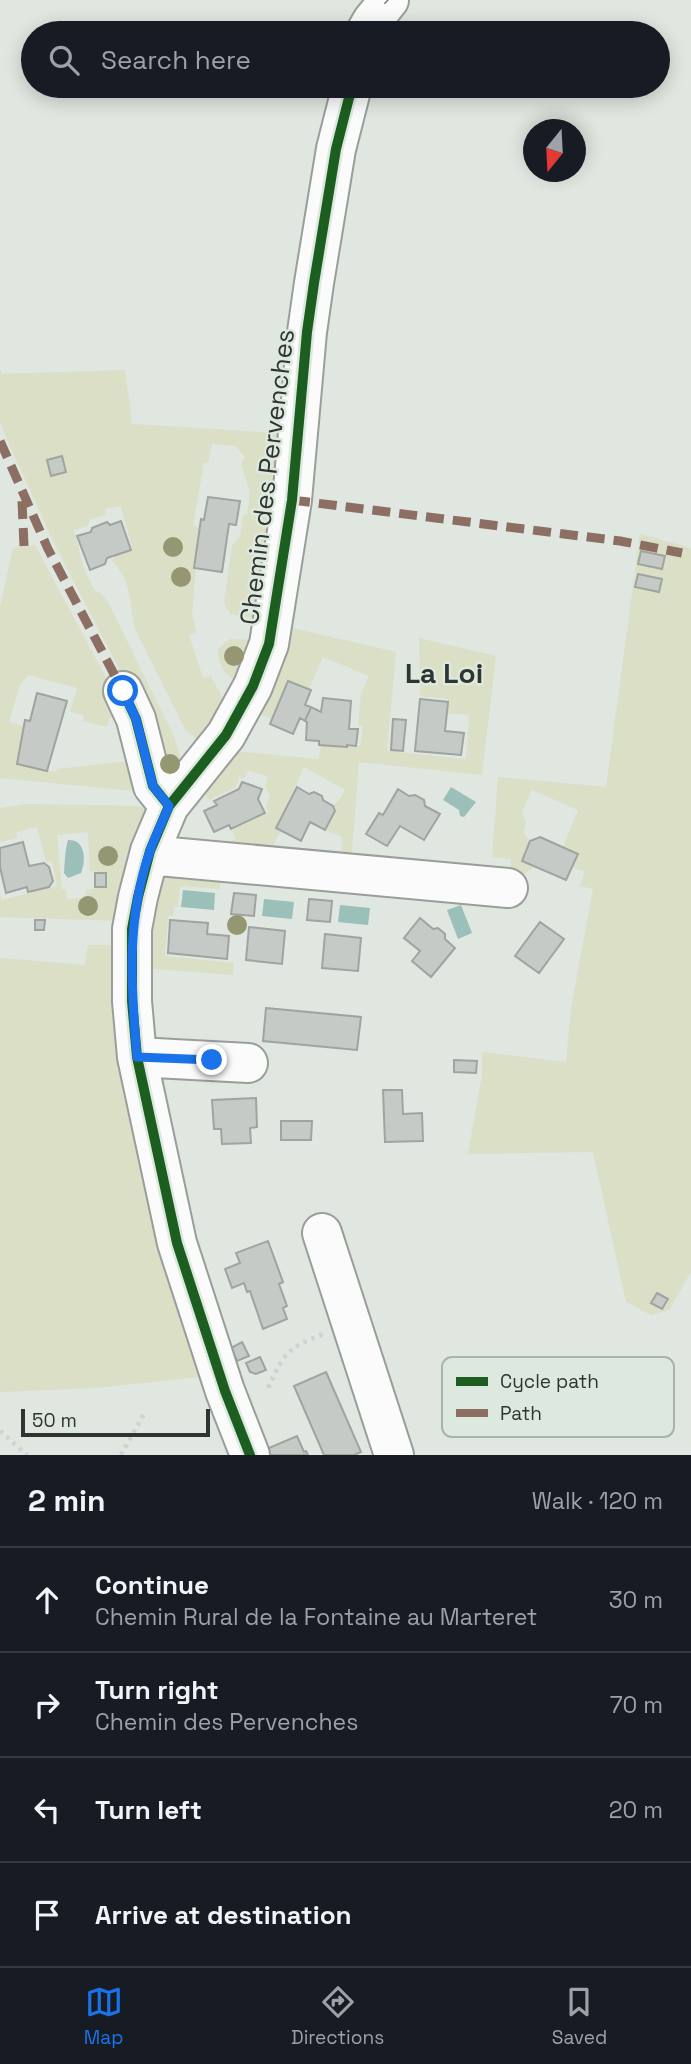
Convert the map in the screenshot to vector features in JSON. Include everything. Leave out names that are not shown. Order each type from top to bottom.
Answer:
[{"type":"street","points":[[373,21],[388,0]]},
{"type":"street","name":"Chemin des Pervenches","points":[[250,1455],[225,1391],[177,1242],[137,1057],[132,989],[132,929],[150,851],[169,806],[226,735],[253,686],[269,644],[292,500],[314,283],[336,149],[349,98]]},
{"type":"street","points":[[123,691],[136,719],[153,786],[169,806]]},
{"type":"street","points":[[150,851],[159,856],[508,888]]},
{"type":"street","points":[[137,1057],[248,1063]]},
{"type":"street","points":[[322,1233],[394,1455]]},
{"type":"path","points":[[268,1388],[277,1369],[294,1346],[350,1324]]},
{"type":"path","points":[[121,1455],[145,1412]]},
{"type":"path","points":[[0,1431],[27,1455]]},
{"type":"green space","points":[[0,369],[2,374],[125,370],[132,424],[278,433],[272,527],[254,618],[230,614],[224,602],[232,546],[240,536],[243,515],[247,515],[250,491],[241,464],[245,457],[235,446],[212,444],[208,463],[204,462],[193,526],[199,527],[192,614],[196,632],[189,635],[203,678],[211,676],[228,709],[199,741],[185,729],[135,629],[127,585],[112,561],[115,556],[133,551],[121,506],[105,509],[106,515],[91,519],[87,526],[74,530],[84,569],[95,591],[102,594],[110,606],[175,739],[181,760],[180,781],[174,786],[140,710],[54,543],[9,444],[0,422]]},
{"type":"green space","points":[[640,534],[691,548],[691,1272],[669,1310],[651,1315],[626,1302],[593,1152],[468,1154],[482,1075],[482,1052],[566,1062],[571,1008],[593,889],[580,886],[585,872],[572,867],[577,854],[563,847],[578,810],[532,790],[522,812],[526,824],[523,832],[530,841],[522,861],[535,867],[509,883],[511,859],[492,857],[498,777],[606,787]]},
{"type":"green space","points":[[35,545],[127,717],[110,717],[107,727],[83,721],[84,715],[70,712],[77,688],[28,675],[20,685],[9,722],[23,726],[17,764],[56,772],[57,769],[129,761],[134,791],[0,778],[0,607],[13,548]]},
{"type":"green space","points":[[288,627],[396,652],[387,751],[466,759],[469,715],[447,713],[448,699],[420,696],[419,638],[496,656],[482,775],[359,762],[351,864],[341,862],[342,837],[325,830],[335,811],[333,806],[345,790],[304,767],[276,828],[281,831],[272,847],[294,859],[210,851],[236,839],[232,830],[269,813],[266,806],[270,796],[265,786],[268,777],[248,770],[244,778],[239,777],[236,787],[209,800],[205,794],[175,832],[186,803],[231,751],[319,759],[321,745],[360,746],[363,726],[358,725],[361,694],[369,676],[323,657],[309,689],[288,681],[273,719],[259,714]]},
{"type":"green space","points":[[230,639],[254,640],[241,683],[227,674],[219,660],[218,649]]},
{"type":"green space","points":[[28,804],[140,806],[147,810],[122,921],[0,917],[0,893],[2,900],[57,886],[52,861],[46,862],[37,827],[16,832],[17,838],[0,842],[0,808]],"holes":[[[88,832],[90,871],[106,873],[106,887],[86,890],[85,898],[67,899],[66,890],[62,889],[57,835]]]},
{"type":"green space","points":[[221,872],[220,889],[180,886],[178,907],[174,906],[173,916],[168,916],[165,956],[234,963],[233,975],[143,968],[156,874]]},
{"type":"green space","points":[[88,945],[120,945],[209,1376],[96,1388],[0,1392],[0,958],[85,965]]},
{"type":"water","points":[[451,787],[476,802],[464,817],[460,816],[459,810],[443,800]]},
{"type":"water","points":[[68,840],[81,847],[84,863],[81,873],[68,878],[64,873]]},
{"type":"water","points":[[183,890],[215,893],[214,910],[181,907]]},
{"type":"water","points":[[264,899],[294,902],[292,919],[262,916]]},
{"type":"water","points":[[340,905],[370,908],[368,925],[338,922]]},
{"type":"water","points":[[461,905],[472,933],[458,939],[447,910]]},
{"type":"building","points":[[62,456],[66,472],[51,476],[47,460]]},
{"type":"building","points":[[208,497],[240,501],[236,525],[229,524],[222,572],[194,568],[201,519],[204,520]]},
{"type":"building","points":[[121,521],[131,550],[107,558],[105,564],[90,570],[77,536],[91,532],[92,528],[107,522],[110,525]]},
{"type":"building","points":[[641,551],[665,556],[662,569],[638,564]]},
{"type":"building","points":[[638,574],[662,579],[659,592],[635,587]]},
{"type":"building","points":[[288,681],[311,690],[305,705],[311,707],[305,721],[300,718],[293,734],[270,724]]},
{"type":"building","points":[[37,693],[67,701],[47,771],[17,764],[25,720],[30,721]]},
{"type":"building","points":[[323,698],[351,701],[349,729],[358,729],[356,746],[319,745],[319,741],[306,740],[305,721],[311,707],[321,712]]},
{"type":"building","points":[[420,699],[448,702],[445,731],[464,733],[461,755],[415,751]]},
{"type":"building","points":[[393,719],[406,720],[403,751],[391,750]]},
{"type":"building","points":[[242,782],[262,789],[258,799],[265,813],[231,829],[229,825],[214,832],[204,811],[217,805],[214,801],[239,789]]},
{"type":"building","points":[[297,787],[309,794],[314,792],[322,796],[335,811],[325,830],[310,822],[301,841],[276,828]]},
{"type":"building","points":[[398,789],[409,796],[415,795],[424,800],[425,806],[440,814],[424,840],[400,826],[387,846],[366,834],[379,813],[383,815]]},
{"type":"building","points":[[540,837],[578,854],[566,880],[522,861],[530,841]]},
{"type":"building","points":[[23,842],[29,866],[44,863],[49,867],[53,881],[49,887],[28,892],[27,887],[6,893],[0,867],[0,848]]},
{"type":"building","points":[[95,873],[106,873],[106,887],[95,887]]},
{"type":"building","points":[[234,893],[256,895],[254,916],[231,914]]},
{"type":"building","points":[[309,899],[332,901],[330,922],[307,920]]},
{"type":"building","points":[[420,918],[433,929],[438,928],[445,934],[445,939],[455,948],[431,977],[412,961],[420,951],[404,938]]},
{"type":"building","points":[[35,920],[45,920],[44,930],[35,930]]},
{"type":"building","points":[[170,920],[208,923],[207,934],[229,936],[227,959],[168,953]]},
{"type":"building","points":[[540,922],[564,939],[539,973],[515,956]]},
{"type":"building","points":[[249,927],[285,931],[282,964],[246,960]]},
{"type":"building","points":[[325,934],[361,938],[358,971],[322,968]]},
{"type":"building","points":[[266,1008],[361,1017],[357,1050],[263,1041]]},
{"type":"building","points":[[454,1060],[477,1061],[476,1073],[454,1072]]},
{"type":"building","points":[[383,1090],[402,1090],[403,1114],[422,1113],[423,1141],[385,1142]]},
{"type":"building","points":[[256,1098],[257,1127],[250,1128],[251,1143],[222,1144],[221,1129],[214,1129],[212,1100]]},
{"type":"building","points":[[281,1121],[312,1121],[311,1140],[281,1140]]},
{"type":"building","points":[[268,1241],[283,1282],[279,1284],[287,1306],[283,1308],[287,1319],[263,1329],[250,1291],[247,1292],[244,1283],[232,1288],[225,1269],[240,1263],[236,1253]]},
{"type":"building","points":[[657,1293],[668,1299],[662,1309],[651,1303]]},
{"type":"building","points":[[242,1342],[249,1356],[237,1361],[231,1348]]},
{"type":"building","points":[[260,1357],[266,1370],[256,1374],[250,1372],[246,1363]]},
{"type":"building","points":[[326,1372],[361,1452],[354,1455],[324,1455],[294,1386]]},
{"type":"building","points":[[297,1436],[308,1455],[264,1455],[262,1451]]},
{"type":"marked path","points":[[0,441],[48,549],[123,691]]},
{"type":"marked path","points":[[292,500],[620,541],[682,553]]},
{"type":"marked path","points":[[22,501],[24,546]]},
{"type":"cycle path","points":[[250,1455],[225,1391],[177,1243],[137,1057],[132,1001],[132,929],[150,851],[169,806],[226,735],[253,686],[269,644],[292,500],[314,283],[336,149],[349,98]]},
{"type":"cycle path","points":[[123,691],[136,719],[153,786],[169,806]]},
{"type":"district","name":"La Loi","points":[[444,673]]},
{"type":"route","points":[[123,691],[136,719],[153,786],[169,806],[150,851],[132,929],[132,1001],[137,1057],[212,1060]]}]
